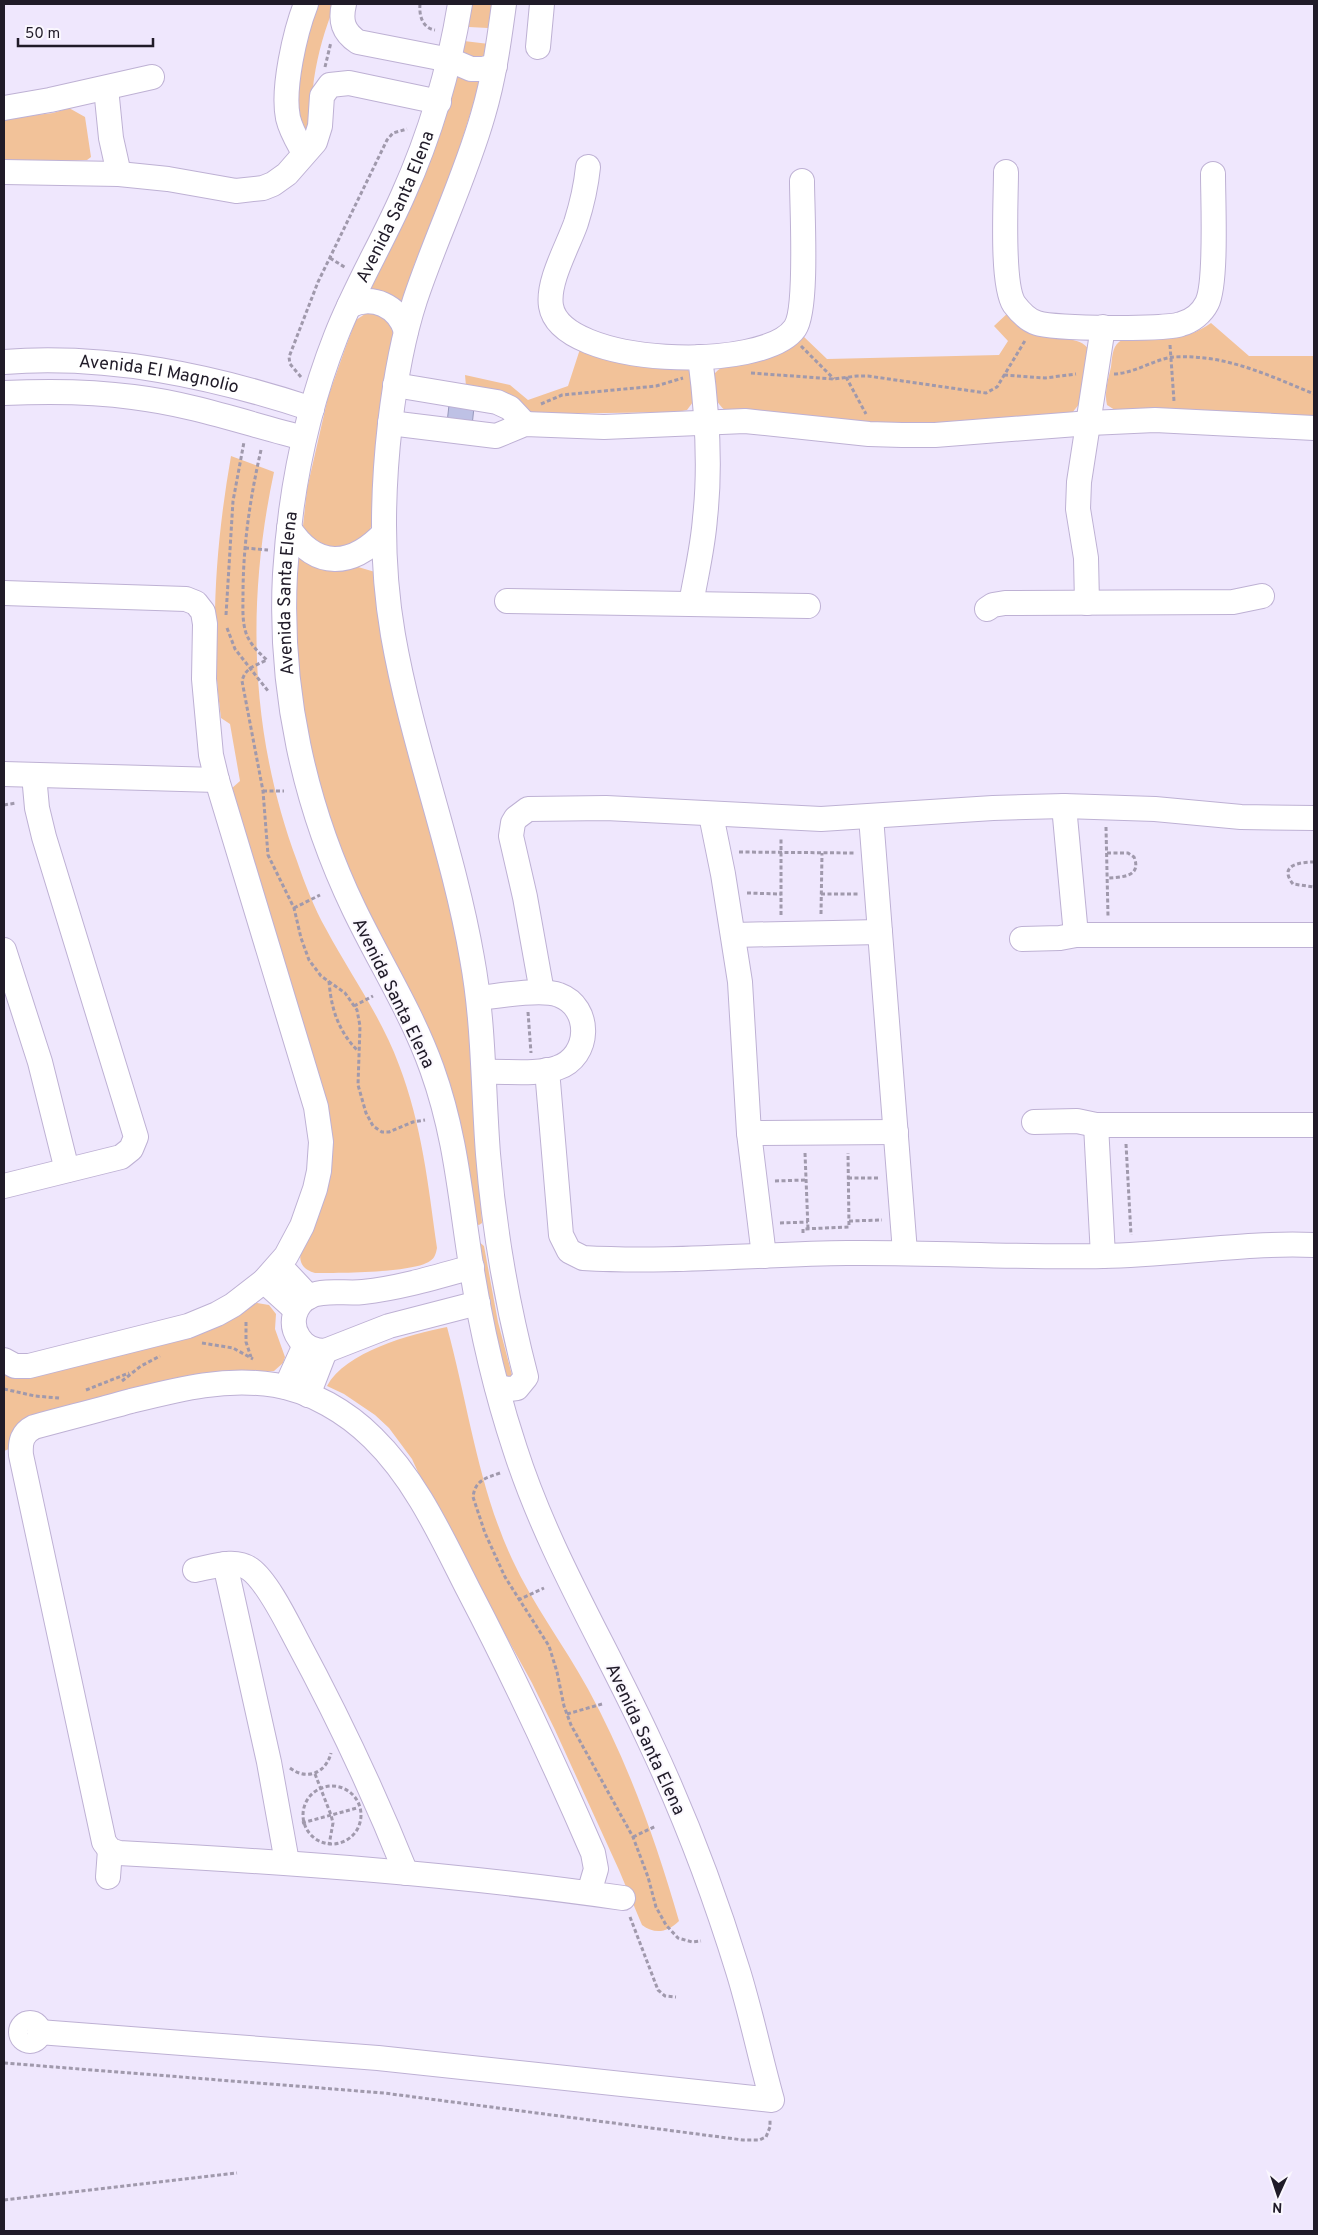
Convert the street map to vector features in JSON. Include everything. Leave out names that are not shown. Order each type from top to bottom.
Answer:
[{"type":"street","points":[[304,154],[290,127],[287,113],[293,51],[306,4]]},
{"type":"street","name":"Avenida Santa Elena","points":[[460,4],[450,60],[439,102],[404,194],[349,306],[327,361],[304,438],[295,482],[289,528],[285,581],[286,664],[301,759],[317,819],[353,908],[418,1035],[442,1098],[456,1153],[478,1304],[497,1387],[516,1452],[539,1513],[570,1582],[649,1738],[692,1840],[739,1974],[772,2100]]},
{"type":"street","points":[[497,1387],[517,1388],[526,1377],[502,1274],[488,1157],[479,998],[460,897],[400,670],[388,599],[384,533],[385,481],[390,423],[395,385],[406,331],[440,230],[475,142],[495,66],[504,4]]},
{"type":"street","points":[[538,47],[542,4]]},
{"type":"street","points":[[344,15],[351,38],[363,43],[450,60],[471,69],[495,66]]},
{"type":"street","points":[[4,108],[152,77]]},
{"type":"street","points":[[4,172],[119,174],[168,179],[236,191],[252,191],[280,180],[314,142],[318,133],[321,104],[326,88],[334,83],[349,83],[439,102]]},
{"type":"street","points":[[106,88],[111,138],[119,174]]},
{"type":"street","points":[[588,167],[583,200],[554,282],[551,298],[554,315],[560,324],[570,332],[599,345],[637,354],[701,364],[764,348],[790,334],[798,322],[802,306],[802,181]]},
{"type":"street","points":[[1006,172],[1008,288],[1017,308],[1036,322],[1045,325],[1103,327],[1169,327],[1190,320],[1204,308],[1210,295],[1214,174]]},
{"type":"street","points":[[349,306],[366,301],[382,304],[398,314],[406,331]]},
{"type":"street","points":[[1087,604],[1086,558],[1078,509],[1079,482],[1090,423],[1103,327]]},
{"type":"street","name":"Avenida El Magnolio","points":[[4,362],[84,361],[125,364],[202,378],[312,409]]},
{"type":"street","points":[[691,604],[706,518],[706,422],[701,364]]},
{"type":"street","points":[[395,385],[496,402],[510,408],[525,424]]},
{"type":"street","name":"Avenida El Magnolio","points":[[4,393],[74,392],[135,397],[248,422],[304,438]]},
{"type":"street","points":[[390,423],[496,436],[525,424],[604,427],[745,421],[878,434],[935,435],[1090,423],[1175,421],[1314,428]]},
{"type":"street","points":[[289,528],[302,545],[312,553],[334,559],[349,558],[358,554],[384,533]]},
{"type":"street","points":[[4,593],[186,599],[200,607],[205,618],[204,679],[207,717],[216,780],[303,1060],[319,1128],[320,1157],[315,1189],[302,1226],[264,1280],[217,1314],[173,1330],[28,1366],[15,1366],[4,1360]]},
{"type":"street","points":[[987,609],[993,605],[1005,603],[1233,602],[1262,596]]},
{"type":"street","points":[[507,601],[808,606]]},
{"type":"street","points":[[4,774],[216,780]]},
{"type":"street","points":[[4,1186],[121,1157],[131,1150],[136,1136],[44,837],[37,808],[34,775]]},
{"type":"street","points":[[1064,806],[1076,935]]},
{"type":"street","points":[[534,993],[527,904],[511,836],[513,823],[516,818],[528,809],[606,808],[711,815],[820,819],[993,808],[1106,806],[1154,808],[1241,817],[1314,818]]},
{"type":"street","points":[[711,815],[733,935],[744,1028],[749,1133],[764,1256]]},
{"type":"street","points":[[871,817],[905,1252]]},
{"type":"street","points":[[733,935],[880,932]]},
{"type":"street","points":[[1022,940],[1060,938],[1076,935],[1314,935]]},
{"type":"street","points":[[4,950],[40,1062],[67,1170]]},
{"type":"street","points":[[479,998],[534,993],[560,995],[574,1005],[582,1022],[584,1032],[582,1042],[571,1060],[563,1066],[540,1070],[484,1072]]},
{"type":"street","points":[[540,1070],[560,1235],[570,1251],[583,1258],[905,1252],[994,1256],[1103,1256],[1245,1245],[1314,1245]]},
{"type":"street","points":[[1034,1122],[1077,1121],[1096,1125],[1314,1125]]},
{"type":"street","points":[[1096,1125],[1103,1256]]},
{"type":"street","points":[[749,1133],[896,1132]]},
{"type":"street","points":[[315,1348],[295,1331],[293,1324],[303,1303],[324,1293],[362,1292],[402,1286],[472,1268]]},
{"type":"street","points":[[264,1280],[303,1303]]},
{"type":"street","points":[[315,1348],[389,1326],[478,1304]]},
{"type":"street","points":[[297,1391],[315,1348]]},
{"type":"street","points":[[589,1893],[596,1863],[569,1796],[496,1642],[426,1507],[401,1470],[373,1438],[355,1422],[336,1409],[297,1391],[248,1382],[214,1383],[185,1387],[34,1427],[23,1436],[21,1448],[23,1463],[104,1842],[110,1850],[120,1853],[287,1862],[328,1855],[406,1873],[622,1898]]},
{"type":"street","points":[[225,1564],[250,1672],[287,1862]]},
{"type":"street","points":[[195,1570],[225,1564],[238,1564],[252,1570],[278,1606],[308,1662],[368,1805],[406,1873]]},
{"type":"street","points":[[108,1877],[110,1850]]},
{"type":"street","points":[[39,2032],[378,2058],[772,2100]]},
{"type":"path","points":[[420,4],[421,19],[426,26],[434,30]]},
{"type":"path","points":[[326,88],[325,69],[328,49],[344,15]]},
{"type":"path","points":[[302,378],[290,364],[289,357],[307,308],[387,140],[393,134],[409,128]]},
{"type":"path","points":[[330,258],[346,267]]},
{"type":"path","points":[[744,373],[834,380],[846,377],[868,376],[982,394],[994,390],[1036,322]]},
{"type":"path","points":[[1169,327],[1175,421]]},
{"type":"path","points":[[790,334],[834,380]]},
{"type":"path","points":[[1004,375],[1045,378],[1075,374],[1127,374],[1171,357],[1213,358],[1245,365],[1314,394]]},
{"type":"path","points":[[525,424],[530,415],[542,403],[562,395],[666,385],[701,364]]},
{"type":"path","points":[[846,377],[878,434]]},
{"type":"path","points":[[226,616],[233,501],[248,422]]},
{"type":"path","points":[[261,450],[253,483],[245,548],[243,618],[245,632],[253,646],[267,660],[250,668],[243,676],[243,686],[263,791],[268,855],[294,908],[300,938],[309,960],[321,976],[345,993],[354,1006],[360,1026],[357,1070],[361,1099],[373,1126],[382,1132],[389,1132],[413,1122],[425,1120]]},
{"type":"path","points":[[245,548],[268,550]]},
{"type":"path","points":[[226,626],[231,642],[274,698]]},
{"type":"path","points":[[263,791],[284,791]]},
{"type":"path","points":[[1106,806],[1109,935]]},
{"type":"path","points":[[718,851],[874,853]]},
{"type":"path","points":[[780,934],[781,852]]},
{"type":"path","points":[[821,933],[822,852]]},
{"type":"path","points":[[1107,853],[1122,852],[1132,855],[1136,859],[1136,868],[1131,876],[1108,878]]},
{"type":"path","points":[[1314,862],[1295,863],[1289,875],[1293,884],[1314,887]]},
{"type":"path","points":[[726,892],[781,894]]},
{"type":"path","points":[[821,894],[877,894]]},
{"type":"path","points":[[294,908],[320,895]]},
{"type":"path","points":[[329,980],[330,996],[337,1021],[349,1042],[358,1052]]},
{"type":"path","points":[[534,993],[540,1070]]},
{"type":"path","points":[[354,1006],[373,996]]},
{"type":"path","points":[[1125,1125],[1133,1255]]},
{"type":"path","points":[[804,1253],[803,1229],[848,1227],[848,1132]]},
{"type":"path","points":[[804,1133],[808,1229]]},
{"type":"path","points":[[848,1178],[900,1178]]},
{"type":"path","points":[[754,1182],[806,1180]]},
{"type":"path","points":[[848,1221],[903,1219]]},
{"type":"path","points":[[759,1223],[808,1222]]},
{"type":"path","points":[[256,1363],[246,1342],[245,1332],[249,1313],[264,1280]]},
{"type":"path","points":[[198,1344],[218,1344],[233,1348],[253,1359]]},
{"type":"path","points":[[82,1392],[110,1379],[132,1372],[164,1354]]},
{"type":"path","points":[[119,1384],[132,1372]]},
{"type":"path","points":[[4,1389],[46,1398],[64,1397]]},
{"type":"path","points":[[500,1472],[480,1480],[474,1491],[474,1503],[495,1558],[518,1600],[549,1646],[567,1714],[597,1774],[632,1837],[648,1877],[656,1906],[666,1925],[678,1938],[692,1942],[701,1941]]},
{"type":"path","points":[[518,1600],[544,1588]]},
{"type":"path","points":[[567,1714],[602,1704]]},
{"type":"path","points":[[288,1766],[298,1773],[316,1774],[327,1764],[332,1747]]},
{"type":"path","points":[[316,1774],[331,1815],[332,1823],[328,1855]]},
{"type":"path","points":[[328,1855],[311,1835],[304,1822],[303,1816],[306,1802],[321,1788],[335,1786],[348,1791],[357,1801],[368,1805]]},
{"type":"path","points":[[281,1828],[368,1805]]},
{"type":"path","points":[[328,1855],[354,1834],[368,1805]]},
{"type":"path","points":[[632,1837],[656,1826]]},
{"type":"path","points":[[622,1898],[658,1990],[665,1996],[676,1997]]},
{"type":"path","points":[[4,2063],[384,2093],[743,2140],[766,2138],[770,2127],[772,2100]]},
{"type":"path","points":[[4,2200],[237,2173]]},
{"type":"shaded area","points":[[315,4],[335,4],[318,59],[313,86],[312,122],[307,136],[297,124],[296,84]]},
{"type":"shaded area","points":[[470,4],[492,4],[488,28],[469,27]]},
{"type":"shaded area","points":[[464,41],[489,44],[483,60],[464,54]]},
{"type":"shaded area","points":[[456,73],[481,79],[457,156],[413,268],[403,304],[365,291]]},
{"type":"shaded area","points":[[69,108],[85,117],[91,157],[87,160],[4,163],[4,119],[53,113]]},
{"type":"shaded area","points":[[1010,311],[1045,331],[1080,342],[1089,350],[1080,403],[1072,413],[934,429],[726,411],[717,401],[712,389],[710,380],[722,368],[736,362],[774,354],[787,348],[803,336],[827,359],[999,355],[1008,341],[994,326]]},
{"type":"shaded area","points":[[368,312],[383,312],[395,331],[372,523],[370,530],[353,547],[322,548],[305,532],[303,526],[307,489],[328,397],[356,320]]},
{"type":"shaded area","points":[[1211,323],[1249,356],[1314,356],[1314,418],[1115,410],[1107,405],[1106,391],[1113,353],[1119,342],[1130,337],[1168,339],[1180,337]]},
{"type":"shaded area","points":[[581,346],[685,367],[692,374],[693,402],[687,410],[677,412],[537,414],[527,410],[505,392],[466,386],[465,375],[510,385],[528,400],[568,386]]},
{"type":"shaded area","points":[[231,456],[274,472],[259,570],[257,668],[262,717],[281,813],[303,878],[318,913],[392,1047],[407,1087],[419,1132],[437,1248],[436,1254],[430,1261],[408,1268],[375,1272],[315,1273],[305,1268],[300,1259],[301,1251],[325,1185],[231,789],[240,781],[230,724],[221,718],[217,685],[215,620],[218,554]]},
{"type":"shaded area","points":[[300,557],[330,571],[358,567],[375,572],[462,960],[469,1027],[482,1223],[479,1225],[475,1224],[375,926],[339,848],[327,816],[314,771],[303,711],[297,650],[296,589],[297,559]]},
{"type":"shaded area","points":[[478,1241],[484,1246],[498,1322],[513,1379],[507,1379],[492,1330]]},
{"type":"shaded area","points":[[257,1303],[269,1305],[276,1314],[275,1329],[285,1357],[283,1363],[274,1371],[181,1379],[4,1451],[4,1371]]},
{"type":"shaded area","points":[[447,1327],[482,1474],[500,1531],[529,1593],[588,1689],[628,1773],[661,1861],[679,1921],[666,1930],[652,1930],[642,1925],[619,1870],[532,1683],[428,1494],[412,1459],[389,1428],[375,1415],[344,1394],[327,1386],[348,1363],[363,1354],[415,1334]]},
{"type":"building","points":[[449,405],[474,407],[472,426],[447,423]]}]
